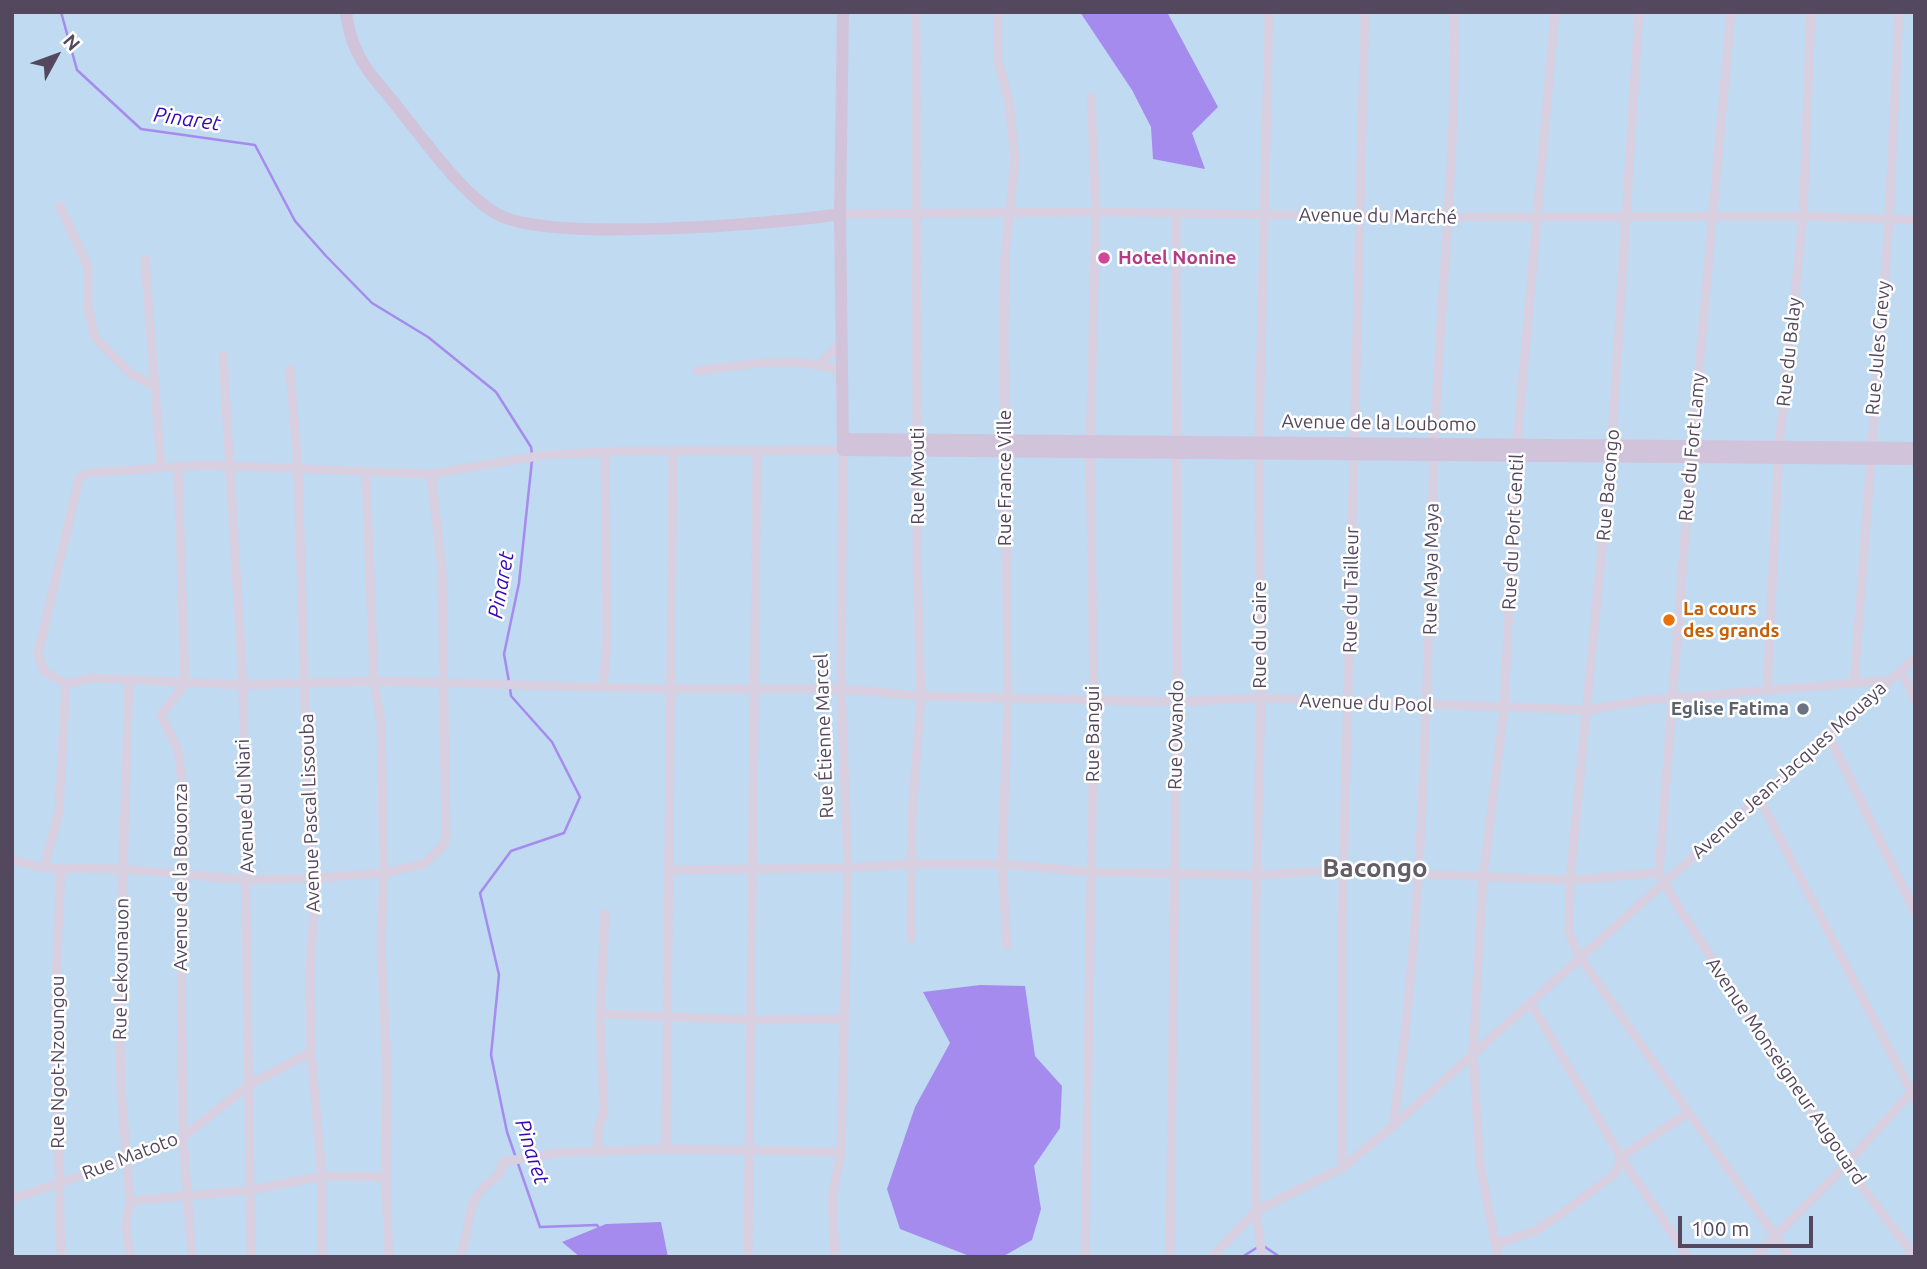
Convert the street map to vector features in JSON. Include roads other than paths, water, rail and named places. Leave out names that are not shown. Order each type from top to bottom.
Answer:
[{"type":"street","points":[[346,12],[353,44],[362,63],[376,82],[477,200],[510,220],[556,227],[672,227],[778,223],[840,214]]},
{"type":"street","name":"Rue Étienne Marcel","points":[[835,1257],[832,1198],[841,1152],[848,868],[841,689],[843,444],[840,214],[843,12]]},
{"type":"street","name":"Rue Mvouti","points":[[911,938],[911,864],[921,695],[915,212],[916,12]]},
{"type":"street","name":"Rue France Ville","points":[[998,12],[998,60],[1009,102],[1015,159],[1005,257],[1004,444],[1008,699],[1002,864],[1007,946]]},
{"type":"street","name":"Rue du Caire","points":[[1262,1257],[1256,1211],[1255,875],[1261,698],[1259,447],[1269,12]]},
{"type":"street","name":"Rue du Tailleur","points":[[1342,1168],[1342,927],[1364,12]]},
{"type":"street","name":"Rue Maya Maya","points":[[1393,1126],[1417,874],[1427,706],[1434,448],[1447,217],[1454,12]]},
{"type":"street","name":"Rue du Port Gentil","points":[[1498,1257],[1480,1165],[1473,1051],[1483,878],[1504,709],[1517,449],[1555,12]]},
{"type":"street","name":"Rue Bacongo","points":[[1639,12],[1611,449],[1589,710],[1570,880],[1569,933],[1579,956],[1790,1257]]},
{"type":"street","name":"Rue du Fort Lamy","points":[[1661,877],[1671,700],[1691,451],[1731,12]]},
{"type":"street","name":"Rue du Balay","points":[[1767,691],[1779,451],[1803,216],[1811,12]]},
{"type":"street","name":"Rue Jules Grevy","points":[[1854,684],[1869,453],[1889,220],[1899,12]]},
{"type":"street","name":"Rue Bangui","points":[[1084,1257],[1094,699],[1091,445],[1096,212],[1091,97]]},
{"type":"street","points":[[60,206],[88,267],[88,307],[95,338],[131,374],[156,387]]},
{"type":"street","name":"Avenue du Marché","points":[[840,214],[1009,211],[1537,218],[1628,215],[1803,216],[1915,220]]},
{"type":"street","name":"Rue Owando","points":[[1170,1257],[1177,702],[1176,212]]},
{"type":"street","points":[[145,259],[161,468]]},
{"type":"street","points":[[821,363],[842,342]]},
{"type":"street","name":"Avenue du Niari","points":[[223,355],[243,685],[251,1257]]},
{"type":"street","points":[[698,371],[756,364],[821,363],[842,372]]},
{"type":"street","name":"Avenue Pascal Lissouba","points":[[290,369],[298,469],[309,833],[316,878],[310,972],[311,1052],[322,1176],[322,1257]]},
{"type":"street","points":[[44,868],[59,811],[66,684],[44,671],[37,654],[79,479],[87,473],[231,465],[366,474],[431,474],[544,455],[673,451],[823,451],[843,444]]},
{"type":"street","name":"Avenue de la Loubomo","points":[[843,444],[1779,451],[1869,453],[1915,459]]},
{"type":"street","name":"Avenue de la Loubomo","points":[[1869,453],[1915,449]]},
{"type":"street","points":[[666,1149],[673,451]]},
{"type":"street","points":[[748,1257],[757,451]]},
{"type":"street","points":[[603,687],[607,643],[605,452]]},
{"type":"street","points":[[178,467],[185,684]]},
{"type":"street","points":[[366,474],[374,681],[381,722],[384,873],[381,946],[387,1068],[389,1257]]},
{"type":"street","points":[[12,860],[44,868],[123,869],[247,880],[384,873],[424,864],[444,845],[446,836],[442,569],[431,474]]},
{"type":"street","name":"Avenue Jean-Jacques Mouaya","points":[[1212,1257],[1256,1211],[1342,1168],[1393,1126],[1530,1002],[1661,877],[1898,677],[1915,658]]},
{"type":"street","points":[[1898,677],[1915,683]]},
{"type":"street","points":[[1898,677],[1915,700]]},
{"type":"street","name":"Avenue du Pool","points":[[66,684],[92,678],[243,685],[443,682],[669,689],[841,689],[1008,699],[1177,702],[1261,698],[1504,709],[1589,710],[1639,701],[1854,684],[1898,677]]},
{"type":"street","name":"Rue Lekounauon","points":[[129,681],[127,817],[119,993],[125,1161],[130,1201],[126,1225],[131,1257]]},
{"type":"street","name":"Avenue de la Bouonza","points":[[185,684],[161,715],[178,750],[185,806],[181,926],[183,1137],[192,1257]]},
{"type":"street","points":[[1828,734],[1915,912]]},
{"type":"street","points":[[1754,1257],[1913,1093],[1758,796]]},
{"type":"street","points":[[669,870],[848,868],[911,864],[1002,864],[1091,873],[1255,875],[1345,870]]},
{"type":"street","name":"Rue Ngot-Nzoungou","points":[[61,867],[55,1003],[61,1257]]},
{"type":"street","points":[[1417,874],[1570,880],[1661,877]]},
{"type":"street","name":"Avenue Monseigneur Augouard","points":[[1661,877],[1846,1165],[1915,1257]]},
{"type":"street","points":[[598,1152],[598,1130],[604,1110],[601,1093],[605,913]]},
{"type":"street","points":[[1530,1002],[1621,1157],[1688,1257]]},
{"type":"street","points":[[602,1014],[752,1020],[843,1019]]},
{"type":"street","name":"Rue Matoto","points":[[12,1199],[125,1161],[183,1137],[249,1085],[311,1052]]},
{"type":"street","points":[[1493,1237],[1502,1242],[1535,1231],[1615,1174],[1621,1157],[1688,1113]]},
{"type":"street","points":[[460,1257],[472,1203],[481,1186],[499,1175],[503,1162],[526,1156],[666,1149],[749,1153],[841,1152]]},
{"type":"street","points":[[130,1201],[252,1190],[322,1176],[387,1177]]},
{"type":"waterway","name":"Pinaret","points":[[61,12],[77,70],[141,129],[255,145],[295,221],[326,256],[372,303],[428,337],[496,392],[531,447],[532,454]]},
{"type":"waterway","name":"Pinaret","points":[[509,682],[504,654],[519,583],[532,460]]},
{"type":"waterway","name":"Pinaret","points":[[510,688],[511,696],[552,742],[580,797],[564,833],[511,851],[480,893],[499,975],[491,1055],[507,1132],[540,1227],[597,1225],[599,1228]]},
{"type":"waterway","name":"Pinaret","points":[[1242,1257],[1258,1247]]},
{"type":"waterway","name":"Pinaret","points":[[1265,1247],[1280,1257]]},
{"type":"place","name":"Hotel Nonine","points":[[1104,258]]},
{"type":"place","name":"La cours des grands","points":[[1669,620]]},
{"type":"place","name":"Eglise Fatima","points":[[1803,709]]},
{"type":"district","name":"Bacongo","points":[[1375,868]]}]
